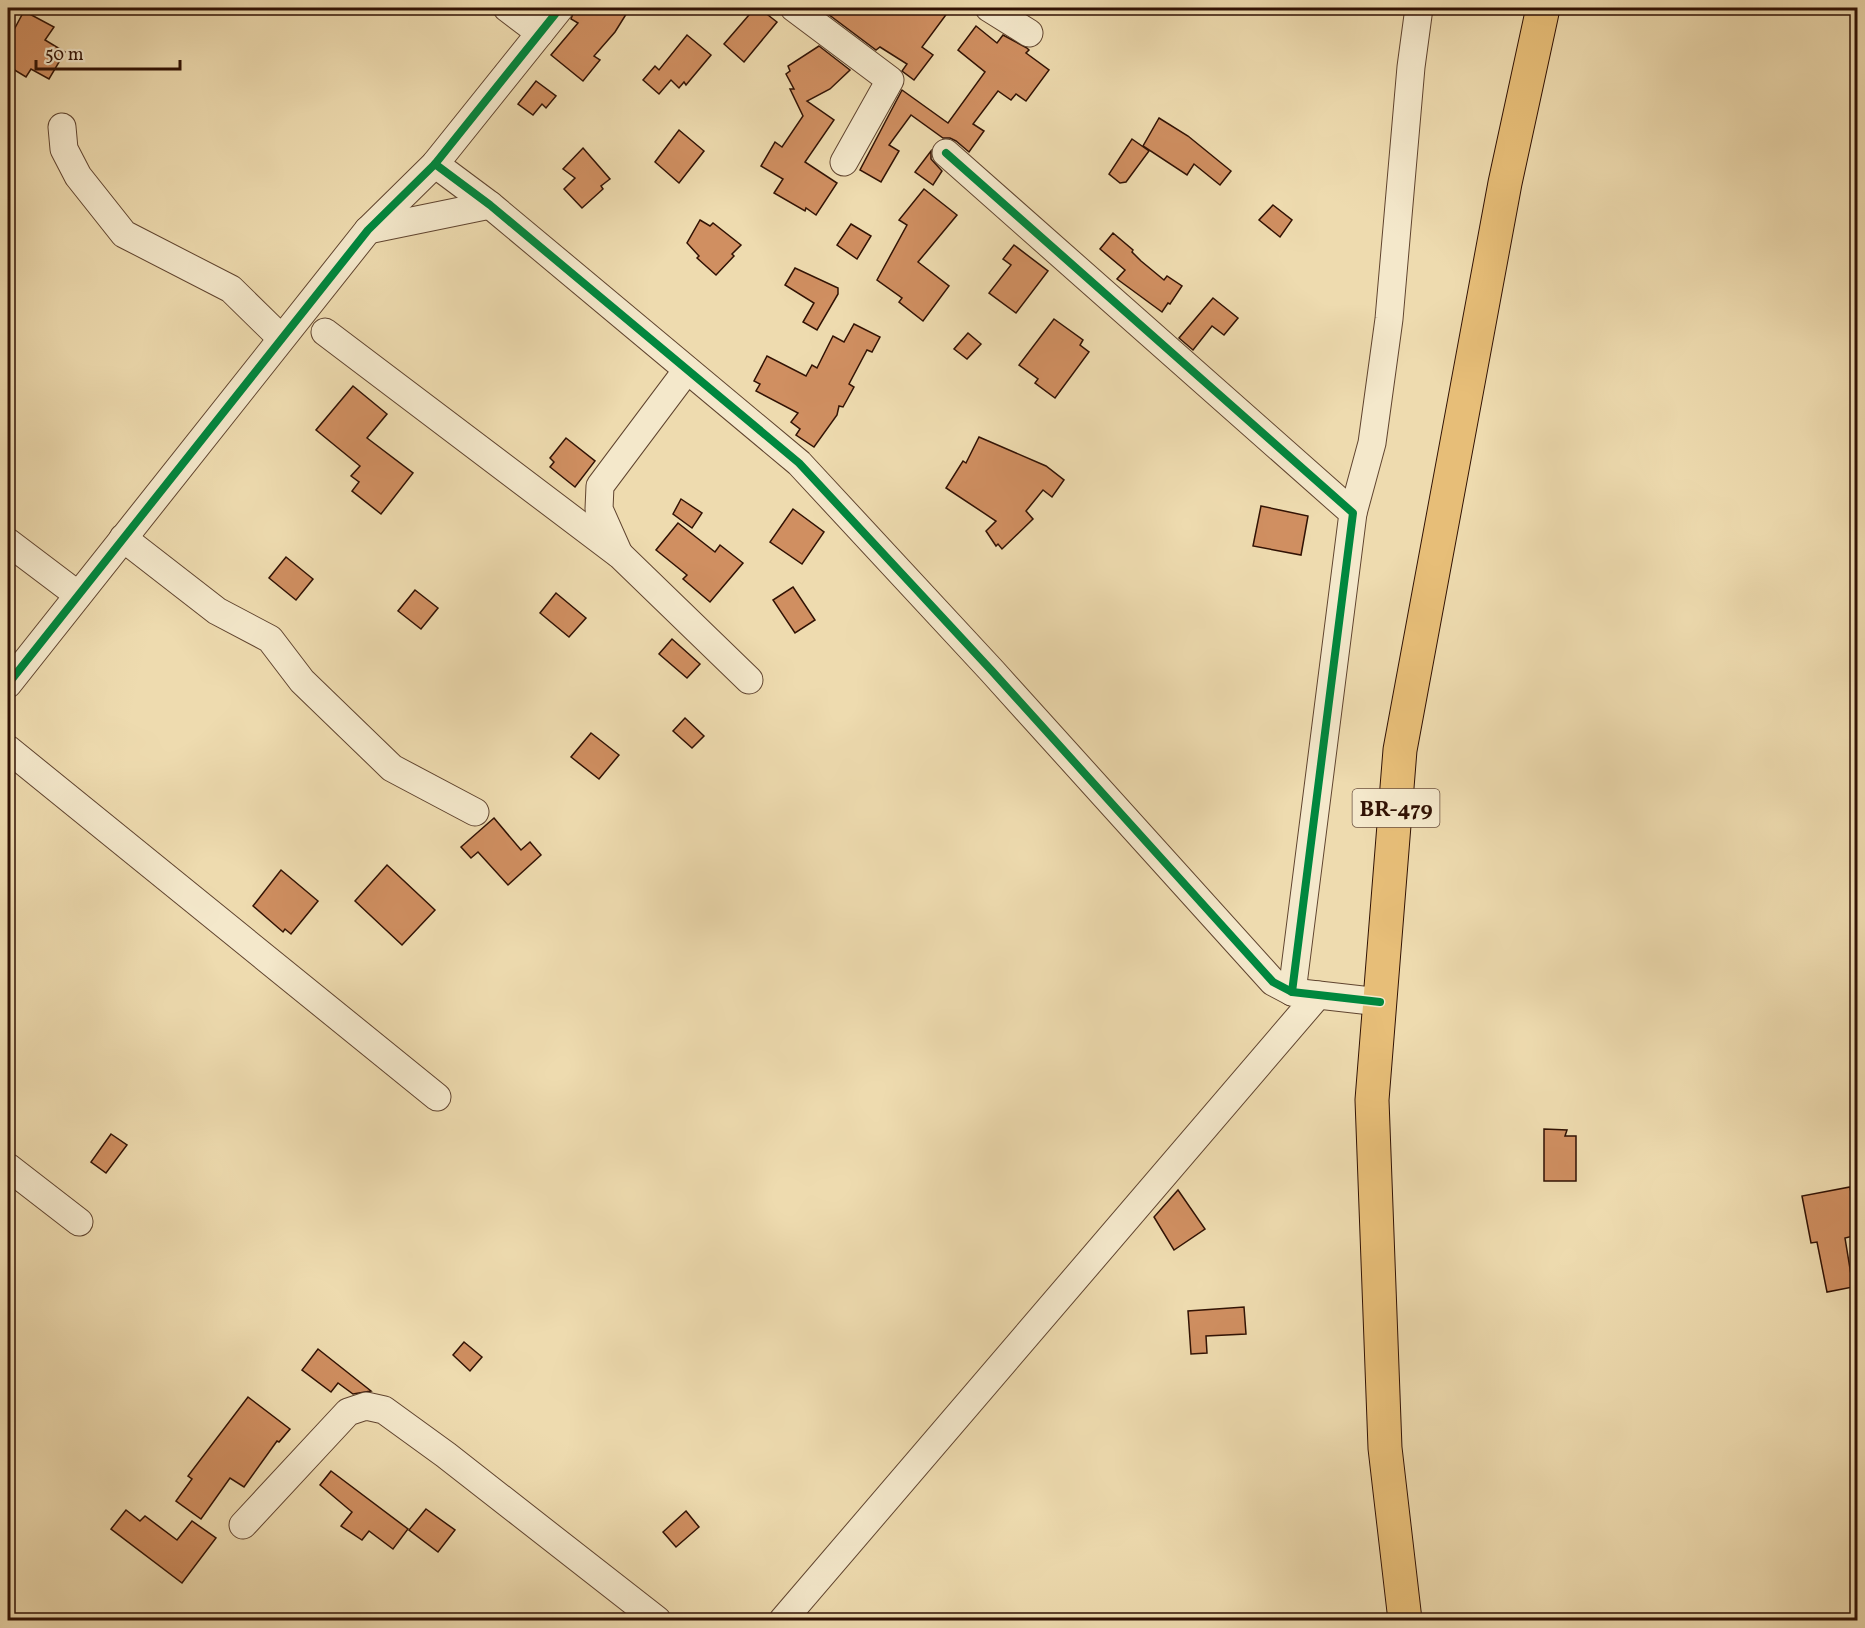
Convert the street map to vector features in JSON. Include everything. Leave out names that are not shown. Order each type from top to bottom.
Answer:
[{"type":"main road","name":"BR-479","points":[[1405,1620],[1385,1448],[1372,1100],[1400,750],[1505,183],[1543,8]]},
{"type":"street","points":[[507,8],[540,33]]},
{"type":"street","points":[[8,684],[368,230],[435,164],[560,8]]},
{"type":"street","points":[[794,8],[890,80],[844,162]]},
{"type":"street","points":[[989,8],[1029,33]]},
{"type":"street","points":[[783,1620],[1305,993],[1353,513],[1372,443],[1389,319],[1419,8]]},
{"type":"street","points":[[62,127],[64,149],[78,176],[124,234],[231,289],[281,338]]},
{"type":"street","points":[[946,153],[1353,513]]},
{"type":"street","points":[[435,164],[490,205],[799,463],[992,670],[1273,982],[1305,993],[1380,1002]]},
{"type":"street","points":[[368,230],[490,205]]},
{"type":"street","points":[[324,332],[621,556],[749,680]]},
{"type":"street","points":[[621,556],[599,508],[600,486],[687,370]]},
{"type":"street","points":[[123,538],[217,611],[270,639],[302,681],[392,768],[476,812]]},
{"type":"street","points":[[8,542],[78,595]]},
{"type":"street","points":[[8,749],[437,1097]]},
{"type":"street","points":[[8,1167],[79,1222]]},
{"type":"street","points":[[243,1525],[348,1412],[366,1406],[384,1410],[446,1455],[657,1620]]},
{"type":"building","points":[[575,8],[630,8],[615,32],[594,56],[600,60],[583,81],[551,55],[578,23],[571,19]]},
{"type":"building","points":[[755,8],[759,8],[777,22],[744,62],[724,44]]},
{"type":"building","points":[[820,8],[951,8],[922,47],[933,55],[914,80],[902,71],[907,64],[880,47],[876,50]]},
{"type":"building","points":[[24,11],[54,27],[45,40],[65,52],[49,79],[31,69],[26,77],[8,66],[8,41]]},
{"type":"building","points":[[976,26],[997,43],[1003,35],[1027,48],[1029,50],[1026,53],[1049,70],[1026,101],[1016,94],[1011,100],[998,91],[973,124],[984,131],[969,152],[956,141],[943,138],[911,115],[889,145],[899,151],[881,182],[860,170],[902,90],[948,123],[985,72],[958,50]]},
{"type":"building","points":[[687,35],[711,55],[686,85],[684,82],[679,88],[671,80],[659,94],[643,80],[655,66],[659,70]]},
{"type":"building","points":[[819,46],[850,70],[830,89],[807,101],[834,120],[805,162],[837,183],[816,215],[774,193],[783,179],[761,166],[775,142],[782,147],[803,116],[790,89],[794,89],[786,74],[790,71],[788,66]]},
{"type":"building","points":[[536,81],[556,96],[546,108],[542,104],[533,115],[518,104]]},
{"type":"building","points":[[1159,118],[1188,136],[1231,171],[1220,185],[1194,164],[1187,175],[1143,146]]},
{"type":"building","points":[[679,130],[704,151],[679,183],[655,162]]},
{"type":"building","points":[[1132,139],[1149,151],[1126,182],[1120,183],[1109,174]]},
{"type":"building","points":[[583,148],[610,179],[601,186],[603,189],[582,208],[564,189],[575,178],[563,169]]},
{"type":"building","points":[[931,151],[931,159],[942,171],[933,185],[915,172]]},
{"type":"building","points":[[924,189],[957,215],[918,262],[949,286],[923,321],[899,302],[902,298],[877,280],[907,225],[899,220]]},
{"type":"building","points":[[1273,205],[1292,220],[1280,237],[1259,220]]},
{"type":"building","points":[[700,220],[710,226],[713,223],[741,245],[716,275],[697,258],[699,256],[687,243]]},
{"type":"building","points":[[851,224],[871,236],[857,259],[837,245]]},
{"type":"building","points":[[1113,233],[1164,280],[1167,276],[1182,286],[1162,312],[1117,279],[1125,270],[1100,249]]},
{"type":"building","points":[[1014,245],[1048,271],[1016,313],[989,293],[1011,265],[1003,259]]},
{"type":"building","points":[[795,268],[838,288],[838,294],[817,330],[803,322],[814,303],[785,285]]},
{"type":"building","points":[[1213,298],[1238,318],[1224,335],[1212,326],[1193,350],[1179,338]]},
{"type":"building","points":[[1054,319],[1083,340],[1080,345],[1089,352],[1055,398],[1035,383],[1038,379],[1019,365]]},
{"type":"building","points":[[854,324],[880,337],[872,352],[867,350],[849,384],[854,387],[843,407],[839,406],[837,415],[814,447],[796,435],[800,429],[791,422],[798,413],[756,391],[760,384],[754,381],[767,356],[806,376],[812,365],[817,368],[833,336],[844,342]]},
{"type":"building","points":[[968,333],[981,344],[967,359],[954,349]]},
{"type":"building","points":[[353,386],[387,414],[367,438],[413,473],[381,514],[352,491],[359,482],[351,476],[360,466],[316,430]]},
{"type":"building","points":[[979,437],[1046,466],[1064,480],[1052,497],[1043,490],[1026,511],[1033,519],[1002,549],[998,544],[996,546],[986,531],[996,521],[946,488],[963,461],[966,463]]},
{"type":"building","points":[[566,438],[595,461],[575,487],[550,467],[554,462],[550,458]]},
{"type":"building","points":[[681,499],[702,513],[692,528],[673,514]]},
{"type":"building","points":[[1261,506],[1308,516],[1301,555],[1253,546]]},
{"type":"building","points":[[793,509],[824,532],[802,564],[770,542]]},
{"type":"building","points":[[678,523],[715,552],[720,545],[743,563],[710,602],[683,579],[687,575],[656,550]]},
{"type":"building","points":[[286,557],[313,579],[296,600],[269,578]]},
{"type":"building","points":[[793,587],[815,620],[795,633],[773,600]]},
{"type":"building","points":[[415,590],[438,608],[421,629],[398,611]]},
{"type":"building","points":[[556,593],[586,618],[569,637],[540,613]]},
{"type":"building","points":[[672,639],[700,664],[687,678],[659,654]]},
{"type":"building","points":[[685,718],[704,736],[692,748],[673,731]]},
{"type":"building","points":[[591,733],[619,755],[599,779],[571,757]]},
{"type":"building","points":[[494,818],[521,850],[530,842],[541,855],[508,885],[478,852],[471,858],[461,847]]},
{"type":"building","points":[[387,865],[435,910],[402,945],[355,901]]},
{"type":"building","points":[[281,870],[318,901],[291,934],[285,929],[283,932],[253,906]]},
{"type":"building","points":[[1544,1129],[1567,1130],[1565,1136],[1576,1136],[1576,1181],[1544,1181]]},
{"type":"building","points":[[111,1134],[127,1145],[106,1173],[91,1162]]},
{"type":"building","points":[[1850,1187],[1857,1235],[1845,1238],[1853,1287],[1827,1292],[1817,1242],[1811,1243],[1802,1196]]},
{"type":"building","points":[[1178,1190],[1205,1229],[1174,1250],[1154,1217]]},
{"type":"building","points":[[1244,1307],[1246,1334],[1206,1336],[1207,1353],[1191,1354],[1188,1311]]},
{"type":"building","points":[[464,1342],[482,1357],[470,1371],[453,1355]]},
{"type":"building","points":[[318,1349],[371,1391],[353,1394],[338,1383],[331,1392],[302,1370]]},
{"type":"building","points":[[248,1397],[290,1429],[279,1442],[277,1441],[244,1487],[230,1478],[201,1519],[176,1501],[192,1479],[188,1476]]},
{"type":"building","points":[[331,1471],[408,1529],[393,1549],[369,1531],[362,1540],[341,1526],[352,1512],[320,1485]]},
{"type":"building","points":[[426,1509],[455,1530],[438,1552],[409,1530]]},
{"type":"building","points":[[126,1510],[140,1521],[145,1516],[177,1540],[192,1521],[216,1538],[182,1583],[111,1529]]},
{"type":"building","points":[[686,1511],[699,1527],[676,1547],[663,1532]]},
{"type":"cycle path","points":[[8,684],[368,230],[435,164],[560,8]]},
{"type":"cycle path","points":[[946,153],[1353,513],[1292,992]]},
{"type":"cycle path","points":[[435,164],[490,205],[799,463],[992,671],[1273,982],[1292,992],[1380,1002]]}]
